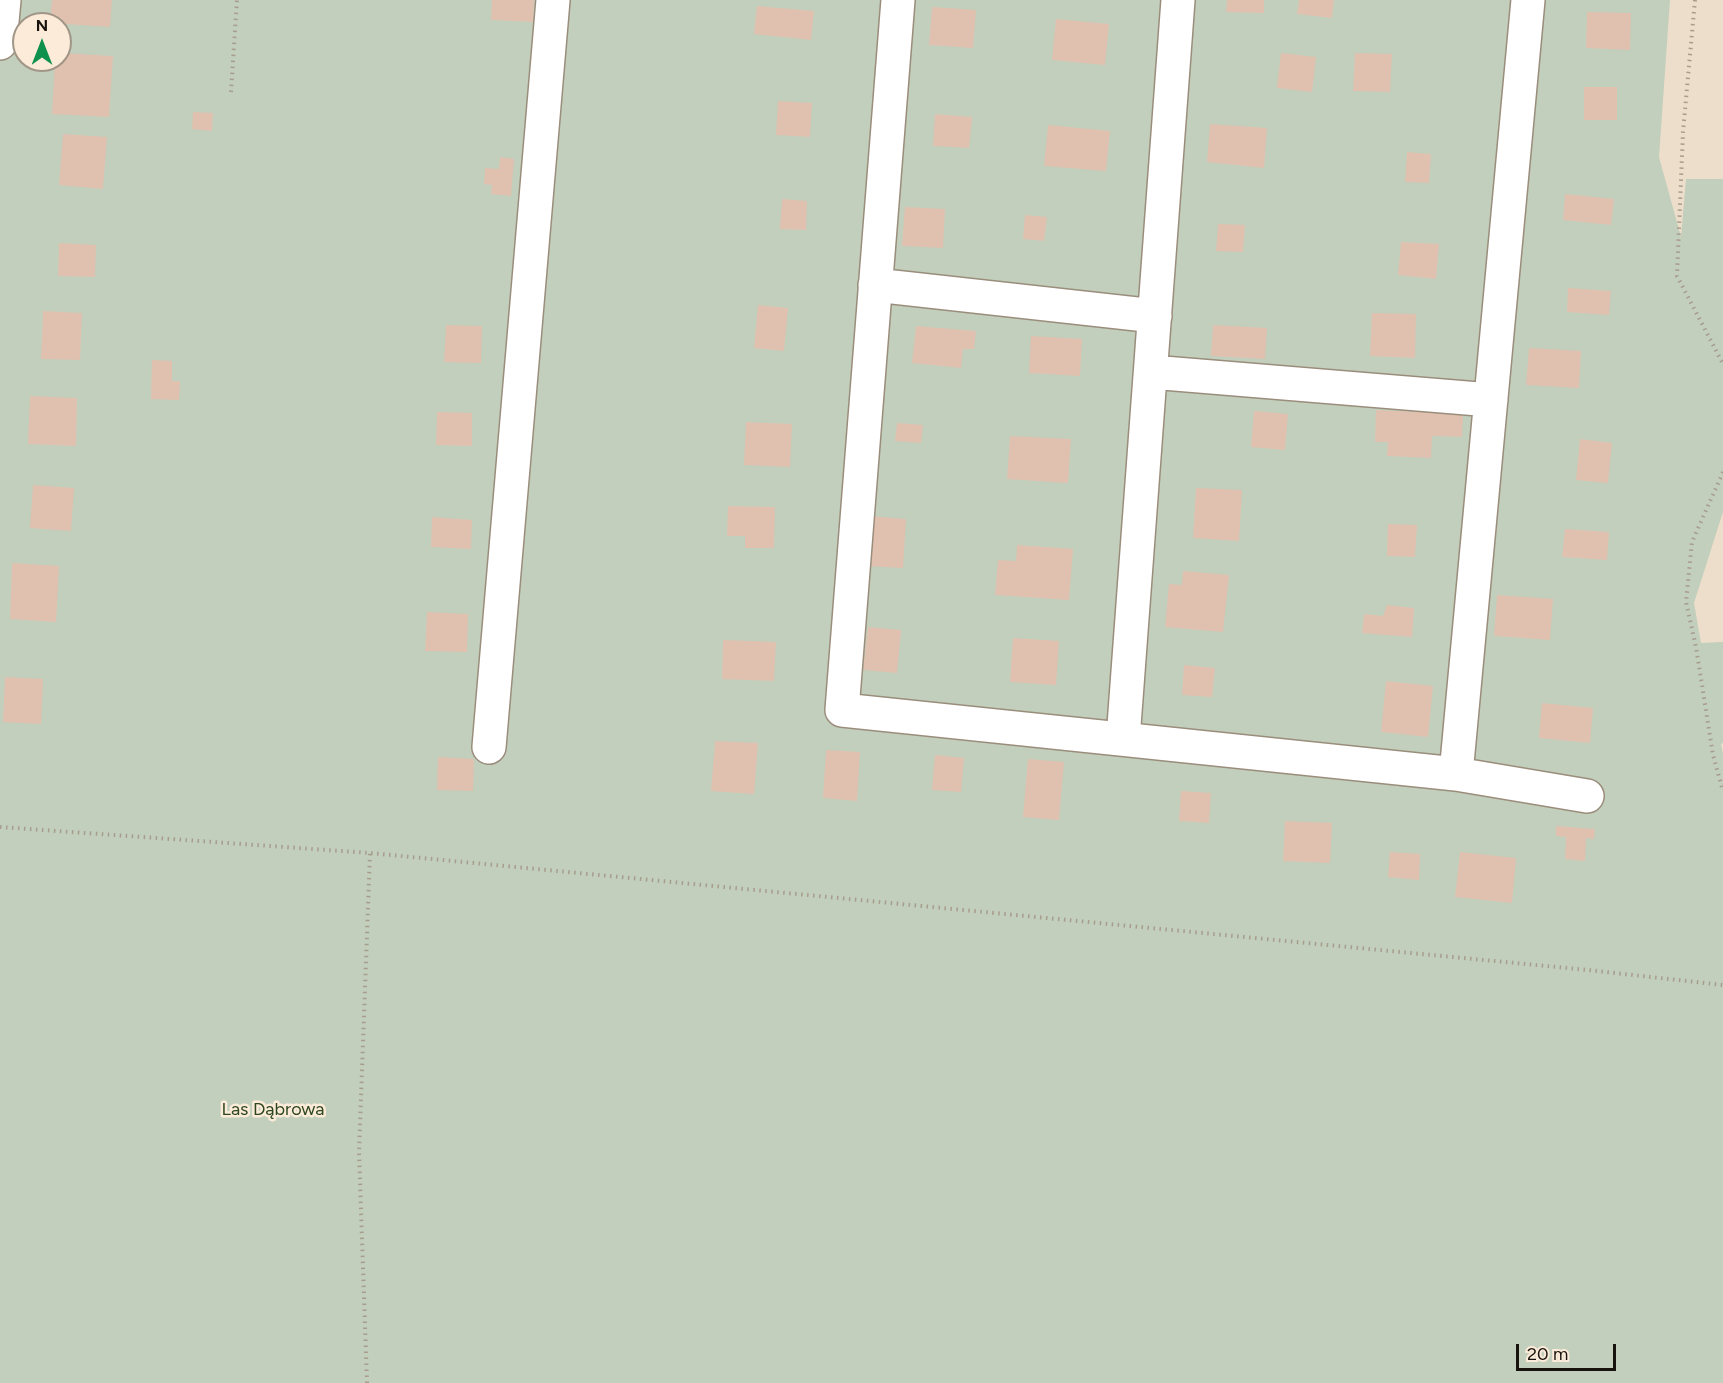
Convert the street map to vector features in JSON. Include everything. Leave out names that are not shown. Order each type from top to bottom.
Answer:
[{"type":"lane","points":[[0,43],[4,0]]},
{"type":"lane","points":[[489,747],[553,0]]},
{"type":"lane","points":[[898,0],[842,710],[1456,774],[1587,796]]},
{"type":"lane","points":[[1123,740],[1178,0]]},
{"type":"lane","points":[[1456,774],[1528,0]]},
{"type":"lane","points":[[875,285],[1155,316]]},
{"type":"lane","points":[[1150,372],[1491,400]]},
{"type":"path","points":[[231,92],[237,0]]},
{"type":"path","points":[[1695,0],[1683,132],[1677,276],[1723,364]]},
{"type":"path","points":[[1723,472],[1692,542],[1686,602],[1696,647],[1713,755],[1723,791]]},
{"type":"path","points":[[0,827],[370,853],[1723,985]]},
{"type":"path","points":[[367,1383],[359,1152],[370,853]]},
{"type":"green space","name":"Las Dąbrowa","points":[[0,0],[1670,0],[1659,157],[1681,237],[1686,179],[1723,179],[1723,512],[1694,603],[1701,643],[1723,642],[1723,743],[1721,744],[1723,754],[1723,1383],[0,1383]]},
{"type":"building","points":[[52,0],[112,0],[110,27],[72,24],[72,12],[51,12]]},
{"type":"building","points":[[492,0],[534,0],[533,22],[491,20]]},
{"type":"building","points":[[1227,0],[1264,0],[1264,13],[1226,12]]},
{"type":"building","points":[[1299,0],[1334,0],[1332,18],[1297,14]]},
{"type":"building","points":[[757,6],[814,11],[811,40],[754,34]]},
{"type":"building","points":[[932,7],[976,10],[973,48],[929,45]]},
{"type":"building","points":[[1587,12],[1631,13],[1630,50],[1586,48]]},
{"type":"building","points":[[1056,19],[1109,24],[1105,65],[1052,60]]},
{"type":"building","points":[[1281,53],[1316,57],[1312,92],[1277,88]]},
{"type":"building","points":[[1355,53],[1392,54],[1390,92],[1353,91]]},
{"type":"building","points":[[72,54],[113,56],[109,117],[52,114],[54,72],[72,72]]},
{"type":"building","points":[[1584,87],[1617,87],[1617,120],[1584,120]]},
{"type":"building","points":[[778,101],[812,103],[810,137],[776,135]]},
{"type":"building","points":[[193,112],[213,113],[212,131],[192,129]]},
{"type":"building","points":[[935,114],[972,117],[969,148],[933,146]]},
{"type":"building","points":[[1210,124],[1267,128],[1264,168],[1207,162]]},
{"type":"building","points":[[1048,125],[1110,131],[1106,171],[1044,166]]},
{"type":"building","points":[[63,134],[107,137],[103,189],[59,185]]},
{"type":"building","points":[[1407,152],[1431,154],[1429,183],[1405,182]]},
{"type":"building","points":[[500,157],[514,159],[511,196],[491,194],[492,185],[484,184],[485,168],[499,169]]},
{"type":"building","points":[[1565,194],[1614,199],[1611,225],[1563,220]]},
{"type":"building","points":[[782,199],[807,201],[806,230],[780,229]]},
{"type":"building","points":[[905,207],[945,209],[943,248],[902,246]]},
{"type":"building","points":[[1025,215],[1047,217],[1044,241],[1023,239]]},
{"type":"building","points":[[1218,224],[1245,225],[1243,252],[1216,251]]},
{"type":"building","points":[[1401,242],[1439,244],[1436,279],[1398,275]]},
{"type":"building","points":[[59,243],[96,245],[95,277],[58,276]]},
{"type":"building","points":[[1568,288],[1611,291],[1609,315],[1567,312]]},
{"type":"building","points":[[758,305],[788,308],[784,351],[754,348]]},
{"type":"building","points":[[43,311],[82,313],[80,360],[41,359]]},
{"type":"building","points":[[1372,313],[1416,314],[1415,358],[1370,356]]},
{"type":"building","points":[[446,325],[482,326],[481,363],[444,362]]},
{"type":"building","points":[[1213,325],[1267,328],[1265,359],[1211,356]]},
{"type":"building","points":[[916,326],[976,331],[974,349],[963,349],[961,368],[912,363]]},
{"type":"building","points":[[1031,336],[1082,339],[1080,376],[1029,373]]},
{"type":"building","points":[[1529,348],[1581,351],[1579,388],[1526,385]]},
{"type":"building","points":[[152,360],[172,361],[172,381],[180,381],[179,400],[151,399]]},
{"type":"building","points":[[30,396],[77,398],[76,446],[28,444]]},
{"type":"building","points":[[1376,410],[1463,414],[1462,437],[1432,436],[1431,458],[1387,456],[1388,442],[1375,442]]},
{"type":"building","points":[[1254,411],[1288,414],[1285,450],[1251,447]]},
{"type":"building","points":[[437,412],[472,413],[472,446],[436,445]]},
{"type":"building","points":[[746,422],[792,424],[790,467],[744,465]]},
{"type":"building","points":[[897,423],[923,425],[921,443],[895,441]]},
{"type":"building","points":[[1010,436],[1071,439],[1068,483],[1007,479]]},
{"type":"building","points":[[1580,439],[1612,443],[1608,483],[1576,480]]},
{"type":"building","points":[[33,485],[74,488],[71,531],[30,528]]},
{"type":"building","points":[[1196,488],[1242,490],[1239,541],[1193,538]]},
{"type":"building","points":[[728,506],[775,507],[774,548],[745,548],[745,536],[727,536]]},
{"type":"building","points":[[870,516],[906,519],[903,568],[867,566]]},
{"type":"building","points":[[432,517],[472,520],[471,549],[431,547]]},
{"type":"building","points":[[1388,524],[1417,525],[1415,557],[1387,556]]},
{"type":"building","points":[[1565,529],[1609,532],[1607,560],[1562,557]]},
{"type":"building","points":[[1017,545],[1073,549],[1069,600],[995,595],[998,560],[1016,561]]},
{"type":"building","points":[[12,563],[59,566],[56,622],[10,619]]},
{"type":"building","points":[[1183,571],[1229,575],[1223,632],[1165,627],[1169,584],[1182,585]]},
{"type":"building","points":[[1497,595],[1553,599],[1550,640],[1494,636]]},
{"type":"building","points":[[1387,605],[1414,608],[1412,637],[1362,633],[1364,614],[1383,616]]},
{"type":"building","points":[[427,612],[468,614],[467,652],[425,651]]},
{"type":"building","points":[[868,627],[901,630],[897,673],[863,670]]},
{"type":"building","points":[[1013,638],[1059,641],[1056,685],[1010,682]]},
{"type":"building","points":[[723,640],[776,642],[774,681],[722,679]]},
{"type":"building","points":[[1184,665],[1215,668],[1212,697],[1182,695]]},
{"type":"building","points":[[5,677],[43,679],[41,724],[3,722]]},
{"type":"building","points":[[1386,681],[1433,686],[1428,737],[1381,732]]},
{"type":"building","points":[[1542,703],[1593,708],[1590,743],[1539,738]]},
{"type":"building","points":[[715,741],[758,743],[754,794],[711,791]]},
{"type":"building","points":[[826,750],[860,752],[857,801],[823,798]]},
{"type":"building","points":[[935,755],[964,758],[961,792],[932,790]]},
{"type":"building","points":[[438,757],[474,759],[473,791],[437,790]]},
{"type":"building","points":[[1028,759],[1064,762],[1059,820],[1023,817]]},
{"type":"building","points":[[1181,791],[1211,793],[1209,823],[1179,821]]},
{"type":"building","points":[[1285,821],[1332,823],[1330,863],[1283,861]]},
{"type":"building","points":[[1556,826],[1595,829],[1594,839],[1586,838],[1585,861],[1565,859],[1566,837],[1556,836]]},
{"type":"building","points":[[1390,852],[1420,854],[1419,880],[1388,877]]},
{"type":"building","points":[[1460,852],[1516,858],[1512,903],[1455,897]]}]
